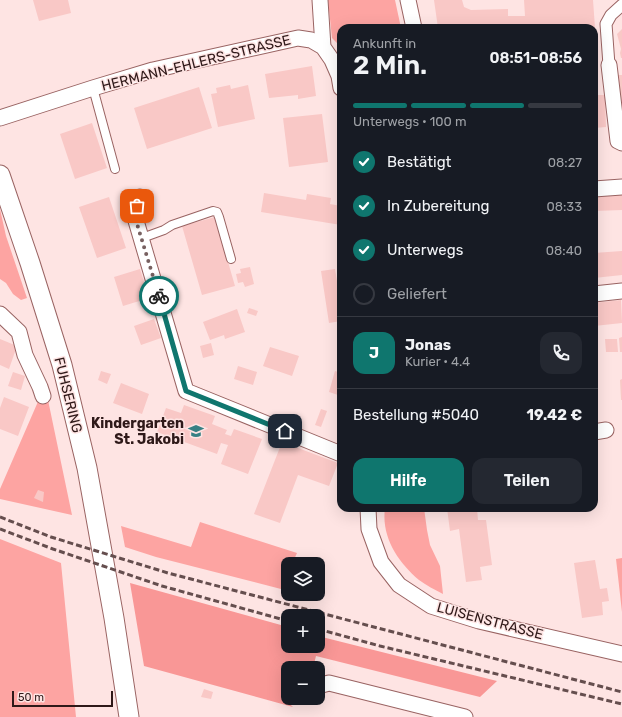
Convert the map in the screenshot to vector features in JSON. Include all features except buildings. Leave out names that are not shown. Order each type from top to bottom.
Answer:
[{"type":"street","points":[[320,0],[323,47],[332,60],[337,72]]},
{"type":"street","points":[[408,0],[413,24]]},
{"type":"street","points":[[622,4],[610,15],[606,24],[618,142],[622,143]]},
{"type":"street","name":"HERMANN-EHLERS-STRASSE","points":[[0,118],[153,70],[298,38],[311,40],[323,47]]},
{"type":"street","name":"FUHSERING","points":[[0,175],[30,263],[62,365],[86,468],[114,618],[129,717]]},
{"type":"street","points":[[598,189],[622,187]]},
{"type":"street","points":[[140,197],[134,214],[186,391],[337,452]]},
{"type":"street","points":[[598,294],[622,291]]},
{"type":"street","points":[[0,314],[19,332],[25,355],[43,396]]},
{"type":"street","name":"LUISENSTRASSE","points":[[368,512],[369,529],[381,562],[399,585],[431,606],[478,621],[622,654]]},
{"type":"street","points":[[325,684],[329,683],[464,717]]},
{"type":"lane","points":[[93,88],[115,169]]},
{"type":"lane","points":[[142,238],[164,230],[172,225],[213,211],[217,212],[219,217],[231,259]]},
{"type":"shaded area","points":[[328,0],[395,0],[400,24],[337,24],[337,43],[332,38]]},
{"type":"shaded area","points":[[0,209],[6,236],[27,298],[21,300],[13,294],[6,283],[0,279]]},
{"type":"shaded area","points":[[40,397],[48,400],[72,515],[0,499],[0,489]]},
{"type":"shaded area","points":[[385,512],[425,512],[430,545],[440,566],[443,594],[419,580],[404,565],[388,539],[384,519]]},
{"type":"shaded area","points":[[200,522],[297,553],[295,557],[281,557],[281,589],[156,557],[125,547],[121,526],[191,547]]},
{"type":"shaded area","points":[[0,539],[61,563],[76,717],[0,717]]},
{"type":"shaded area","points":[[622,558],[622,612],[616,559]]},
{"type":"shaded area","points":[[130,583],[281,625],[281,653],[325,653],[325,638],[497,681],[480,697],[316,656],[315,661],[281,661],[281,704],[144,666]]},
{"type":"railway","points":[[0,517],[51,537],[168,573],[622,692]]},
{"type":"railway","points":[[0,529],[53,549],[162,586],[281,619]]},
{"type":"railway","points":[[325,631],[380,646],[622,704]]},
{"type":"way so far","points":[[137,206],[134,214],[159,296]]},
{"type":"place","name":"Kindergarten St. Jakobi","points":[[196,431]]},
{"type":"route","points":[[159,296],[186,391],[285,431]]}]
